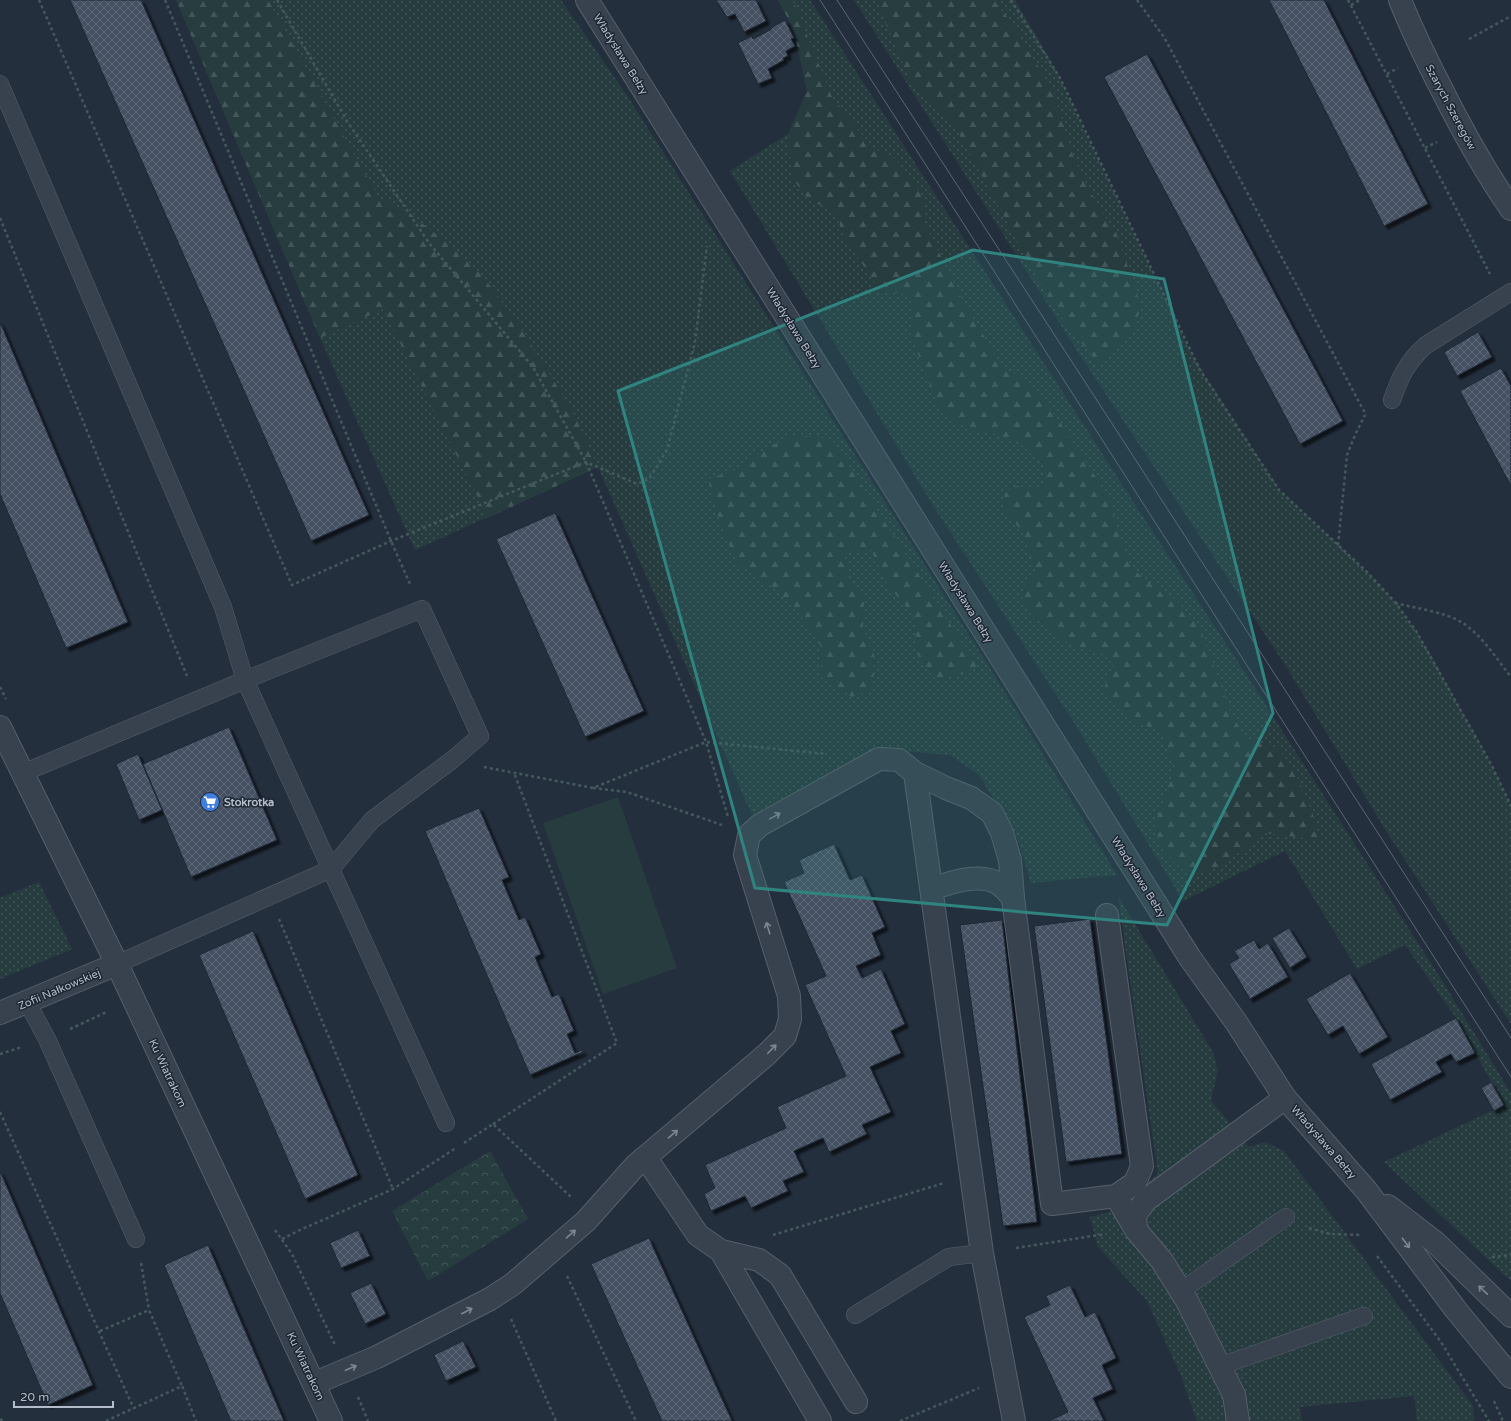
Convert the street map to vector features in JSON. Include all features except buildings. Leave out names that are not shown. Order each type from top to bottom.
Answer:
[{"type":"street","name":"Władysława Bełzy","points":[[587,0],[1190,958],[1236,1022],[1285,1098],[1366,1190],[1456,1310],[1511,1377]]},
{"type":"street","name":"Szarych Szeregów","points":[[1400,0],[1424,54],[1450,105],[1474,150],[1511,209]]},
{"type":"street","name":"Ku Wiatrakom","points":[[2,736],[23,773],[117,964],[331,1421]]},
{"type":"street","points":[[314,1383],[377,1357],[490,1299],[514,1284],[586,1221],[643,1159],[766,1055],[785,1036],[790,1019],[789,996],[745,855],[740,832],[760,824],[879,759],[899,760],[916,773],[946,788],[971,798],[992,813],[1002,833],[1010,860],[1013,898],[1052,1204],[1116,1196],[1134,1183],[1142,1166],[1106,915]]},
{"type":"street","points":[[916,773],[982,1253],[1014,1421]]},
{"type":"street","points":[[932,889],[965,878],[983,878],[999,884],[1013,898]]},
{"type":"street","name":"Zofii Nałkowskiej","points":[[0,1013],[117,964]]},
{"type":"street","points":[[1136,1230],[1135,1215],[1146,1200],[1285,1098]]},
{"type":"street","points":[[643,1159],[652,1167],[698,1235],[721,1251],[759,1260],[780,1275],[856,1402]]},
{"type":"street","name":"Władysława Bełzy","points":[[1366,1190],[1436,1243],[1511,1316]]},
{"type":"street","points":[[1116,1196],[1136,1230],[1162,1261],[1181,1291],[1234,1395],[1238,1421]]},
{"type":"street","points":[[721,1251],[820,1421]]},
{"type":"lane","points":[[0,84],[223,607],[245,680],[446,1123]]},
{"type":"lane","points":[[1392,400],[1400,378],[1417,353],[1426,345],[1507,295]]},
{"type":"lane","points":[[23,773],[245,680],[422,609],[480,736],[452,760],[372,820],[332,869],[117,964]]},
{"type":"lane","points":[[27,1002],[47,1039],[136,1239]]},
{"type":"lane","points":[[1181,1291],[1286,1217]]},
{"type":"lane","points":[[855,1315],[949,1257],[982,1253]]},
{"type":"lane","points":[[1220,1366],[1364,1316]]},
{"type":"path","points":[[39,0],[292,585],[390,541],[586,462],[637,484],[650,479],[667,450],[695,342],[708,241],[719,209]]},
{"type":"path","points":[[165,0],[390,541],[422,609]]},
{"type":"path","points":[[278,0],[347,121],[430,243],[533,367],[586,462],[706,742],[740,832]]},
{"type":"path","points":[[1011,0],[1060,78],[1200,370],[1279,490],[1367,572],[1395,602],[1416,631],[1492,766],[1511,806]]},
{"type":"path","points":[[1137,0],[1164,37],[1366,415],[1355,435],[1347,455],[1338,546]]},
{"type":"path","points":[[1348,0],[1507,295]]},
{"type":"path","points":[[1350,5],[1360,0]]},
{"type":"path","points":[[1469,39],[1511,16]]},
{"type":"path","points":[[0,218],[197,701]]},
{"type":"path","points":[[1395,602],[1460,621],[1474,632],[1511,677]]},
{"type":"path","points":[[593,788],[706,742],[832,754]]},
{"type":"path","points":[[452,760],[593,788],[627,792],[740,832]]},
{"type":"path","points":[[282,1239],[393,1189],[617,1043],[514,773]]},
{"type":"path","points":[[269,897],[393,1189]]},
{"type":"path","points":[[0,1112],[134,1409]]},
{"type":"path","points":[[493,1124],[575,1200]]},
{"type":"path","points":[[766,1237],[957,1179],[972,1176]]},
{"type":"path","points":[[1286,1217],[1300,1225],[1330,1234],[1362,1235]]},
{"type":"path","points":[[1016,1248],[1107,1234]]},
{"type":"path","points":[[136,1239],[149,1310],[196,1421]]},
{"type":"path","points":[[1491,1257],[1511,1255]]},
{"type":"path","points":[[564,1270],[636,1421]]},
{"type":"path","points":[[100,1331],[149,1310]]},
{"type":"path","points":[[508,1313],[556,1421]]},
{"type":"path","points":[[900,1421],[1006,1377]]},
{"type":"path","points":[[106,1421],[182,1386]]},
{"type":"path","points":[[0,1419],[4,1421]]},
{"type":"highlighted area","points":[[973,250],[1164,279],[1273,713],[1167,925],[755,888],[618,391]]},
{"type":"green space","points":[[176,0],[561,0],[630,100],[985,660],[1117,875],[1031,883],[1017,837],[979,775],[950,755],[891,750],[862,757],[752,815],[598,467],[415,550],[320,338]]},
{"type":"green space","points":[[176,0],[268,0],[378,197],[409,213],[447,243],[483,276],[523,332],[572,410],[598,467],[488,518],[383,309],[320,338]]},
{"type":"green space","points":[[778,0],[810,0],[1253,685],[1441,979],[1511,1093],[1511,1281],[1384,1162],[1504,1105],[1456,1018],[1405,945],[1357,969],[1285,851],[1183,901],[1073,721],[932,504],[730,171],[788,134],[807,91],[794,30]]},
{"type":"green space","points":[[778,0],[793,0],[832,97],[872,148],[896,159],[925,199],[925,224],[960,295],[1001,365],[1026,382],[1058,419],[1110,499],[1119,537],[1132,568],[1146,580],[1177,600],[1200,629],[1231,713],[1246,739],[1278,748],[1296,774],[1316,822],[1320,840],[1265,833],[1219,868],[1188,875],[1164,853],[1154,827],[1174,769],[1162,732],[1128,719],[1104,688],[1114,665],[1100,652],[1073,647],[1032,617],[1020,594],[1036,572],[1022,532],[1003,507],[1005,493],[1016,486],[1032,489],[1046,486],[1045,468],[1023,446],[996,434],[972,431],[941,413],[910,333],[913,309],[908,294],[881,292],[843,235],[835,211],[808,200],[792,177],[788,134],[807,91],[794,30]]},
{"type":"green space","points":[[854,0],[1015,0],[1053,65],[1191,353],[1279,490],[1367,572],[1395,602],[1416,631],[1433,659],[1492,766],[1511,806],[1511,1024],[1385,829],[1287,668],[1074,346]]},
{"type":"green space","points":[[878,0],[994,0],[1014,26],[1055,95],[1074,159],[1100,210],[1116,232],[1141,306],[1132,334],[1098,364],[1052,305],[953,123],[910,80],[886,24]]},
{"type":"green space","points":[[794,435],[832,439],[978,668],[938,681],[919,661],[914,617],[887,584],[871,550],[844,553],[851,581],[864,597],[863,627],[874,655],[873,690],[852,697],[821,677],[822,648],[801,616],[777,590],[737,563],[718,516],[708,479],[735,470],[766,448]]},
{"type":"green space","points":[[618,797],[677,968],[603,994],[543,823]]},
{"type":"green space","points":[[39,882],[72,949],[0,979],[0,898]]},
{"type":"green space","points":[[1118,896],[1213,1052],[1218,1071],[1211,1100],[1249,1147],[1265,1142],[1284,1151],[1473,1406],[1474,1421],[1417,1421],[1414,1396],[1300,1407],[1302,1421],[1197,1421],[1181,1376],[1147,1301],[1098,1247],[1090,1217],[1117,1210],[1158,1174]]},
{"type":"green space","points":[[490,1151],[528,1219],[428,1281],[392,1211]]},
{"type":"tram line","points":[[820,0],[1511,1077]]},
{"type":"tram line","points":[[837,0],[1511,1038]]},
{"type":"place","name":"Stokrotka","points":[[210,802]]}]
